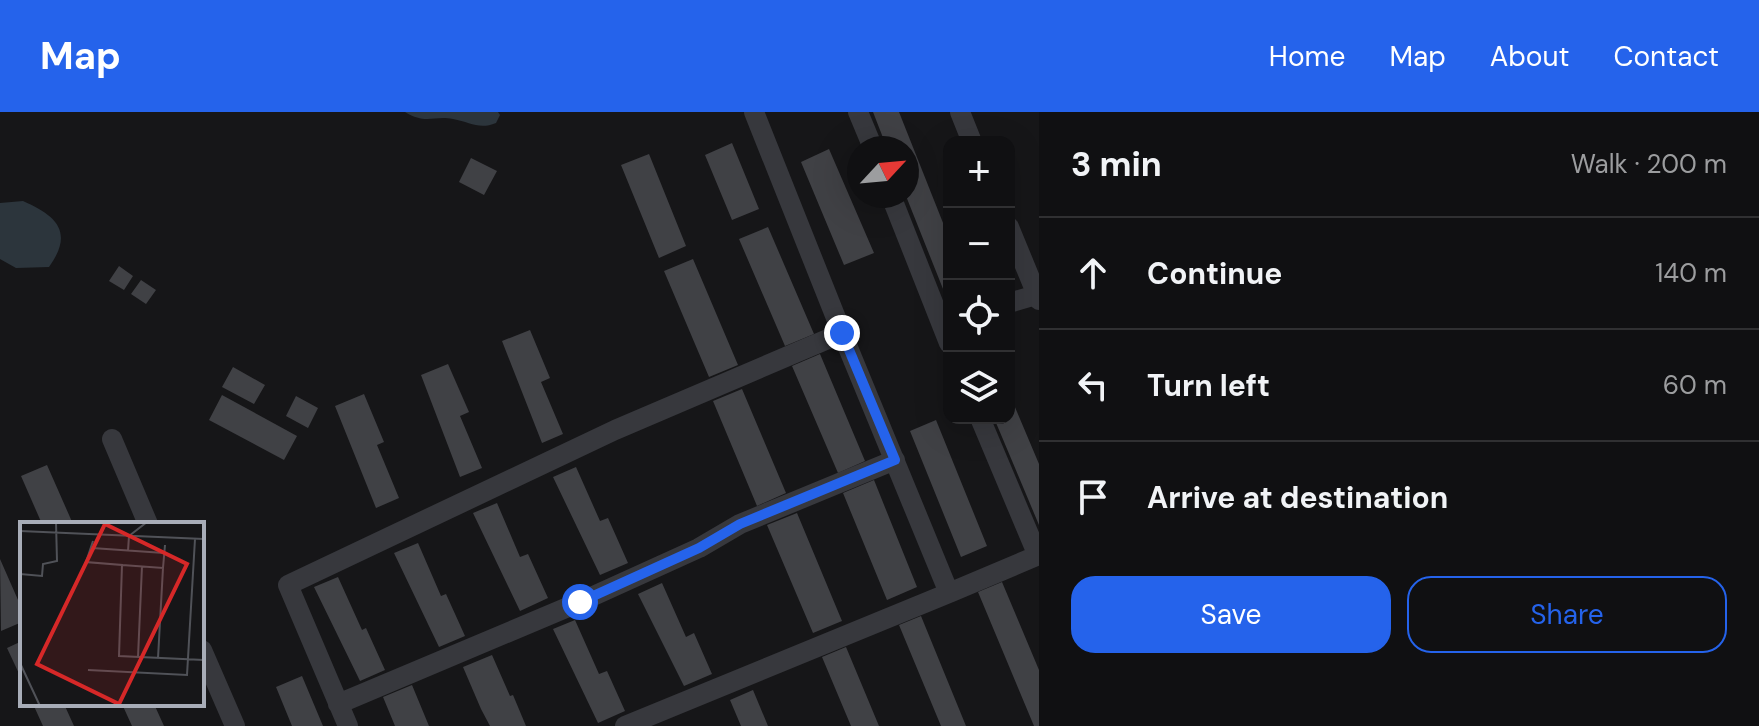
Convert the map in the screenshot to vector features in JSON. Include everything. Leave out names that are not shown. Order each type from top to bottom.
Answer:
[{"type":"street","points":[[754,112],[949,593]]},
{"type":"street","points":[[858,112],[868,136]]},
{"type":"street","points":[[960,112],[970,136]]},
{"type":"street","points":[[896,208],[943,325]]},
{"type":"street","points":[[1015,241],[1038,295],[1015,301]]},
{"type":"street","points":[[348,726],[288,585],[615,430],[842,333]]},
{"type":"street","points":[[625,726],[1038,555],[983,424]]},
{"type":"street","points":[[112,439],[147,522]]},
{"type":"street","points":[[338,704],[580,602],[699,548],[740,524],[895,460]]},
{"type":"street","points":[[204,655],[235,726]]},
{"type":"shaded area","points":[[405,112],[498,112],[500,115],[496,123],[479,126],[446,118],[424,119]]},
{"type":"shaded area","points":[[23,201],[45,213],[58,226],[60,244],[49,267],[16,268],[0,259],[0,203]]},
{"type":"building","points":[[873,112],[899,112],[909,136],[882,136]]},
{"type":"building","points":[[732,143],[759,209],[732,220],[705,155]]},
{"type":"building","points":[[829,149],[847,191],[847,208],[855,208],[874,253],[844,265],[801,162]]},
{"type":"building","points":[[649,154],[686,246],[659,258],[621,165]]},
{"type":"building","points":[[471,158],[497,171],[484,195],[459,182]]},
{"type":"building","points":[[919,162],[943,223],[943,289],[911,208],[919,208]]},
{"type":"building","points":[[768,227],[814,334],[785,346],[739,239]]},
{"type":"building","points":[[693,259],[738,365],[709,377],[664,271]]},
{"type":"building","points":[[119,266],[133,276],[124,290],[109,281]]},
{"type":"building","points":[[141,280],[156,290],[146,304],[131,294]]},
{"type":"building","points":[[530,330],[550,378],[541,382],[563,434],[542,443],[502,341]]},
{"type":"building","points":[[820,354],[865,461],[838,473],[792,366]]},
{"type":"building","points":[[448,364],[469,412],[460,416],[482,468],[460,477],[421,375]]},
{"type":"building","points":[[233,367],[265,385],[254,404],[222,387]]},
{"type":"building","points":[[742,389],[786,493],[757,506],[713,401]]},
{"type":"building","points":[[364,394],[384,442],[377,445],[399,498],[376,508],[335,406]]},
{"type":"building","points":[[222,395],[297,436],[284,460],[209,420]]},
{"type":"building","points":[[296,396],[318,408],[308,428],[286,416]]},
{"type":"building","points":[[1015,407],[1039,464],[1039,525],[997,424],[1015,424]]},
{"type":"building","points":[[936,420],[987,546],[961,557],[910,431]]},
{"type":"building","points":[[47,465],[72,522],[41,522],[21,476]]},
{"type":"building","points":[[576,467],[600,521],[608,518],[628,563],[600,575],[553,477]]},
{"type":"building","points":[[874,480],[917,587],[887,600],[843,493]]},
{"type":"building","points":[[497,503],[520,557],[528,554],[548,598],[520,611],[473,513]]},
{"type":"building","points":[[797,513],[842,621],[813,633],[767,525]]},
{"type":"building","points":[[418,543],[441,596],[446,594],[465,636],[439,647],[394,553]]},
{"type":"building","points":[[0,559],[20,604],[20,623],[1,631]]},
{"type":"building","points":[[338,577],[362,630],[366,628],[385,670],[360,681],[314,587]]},
{"type":"building","points":[[1002,582],[1039,670],[1039,726],[1034,726],[978,592]]},
{"type":"building","points":[[662,583],[686,637],[694,633],[712,674],[684,686],[638,594]]},
{"type":"building","points":[[921,616],[966,726],[941,726],[899,625]]},
{"type":"building","points":[[575,620],[599,674],[607,671],[625,711],[598,723],[553,629]]},
{"type":"building","points":[[20,642],[20,676],[7,648]]},
{"type":"building","points":[[846,647],[879,726],[851,726],[822,657]]},
{"type":"building","points":[[492,655],[526,726],[490,726],[481,709],[463,667]]},
{"type":"building","points":[[302,676],[323,726],[292,726],[276,687]]},
{"type":"building","points":[[412,685],[429,726],[395,726],[383,697]]},
{"type":"building","points":[[753,690],[768,726],[741,726],[730,700]]},
{"type":"building","points":[[34,706],[65,706],[74,726],[43,726]]},
{"type":"building","points":[[123,706],[155,706],[164,726],[132,726]]},
{"type":"route","points":[[580,602],[699,548],[740,524],[895,460],[842,333]]}]
